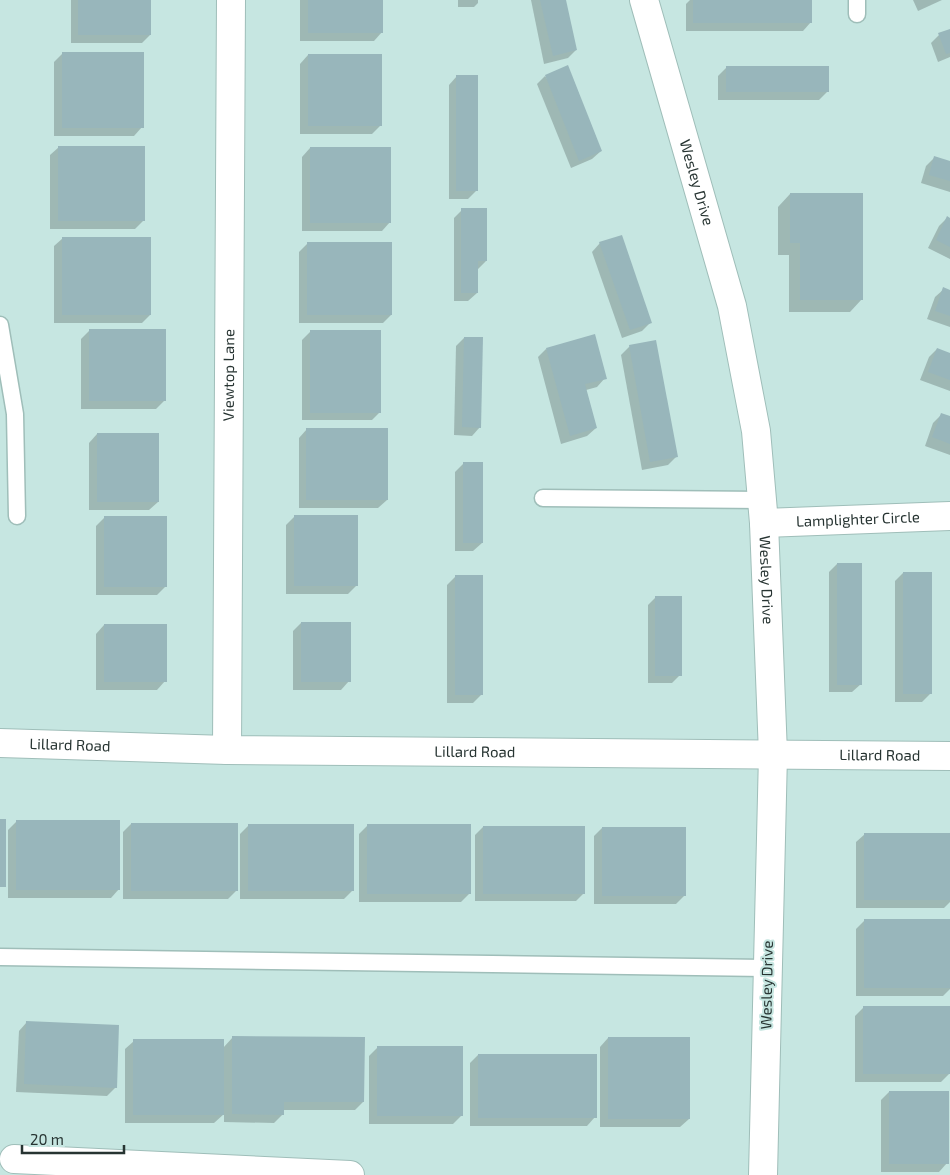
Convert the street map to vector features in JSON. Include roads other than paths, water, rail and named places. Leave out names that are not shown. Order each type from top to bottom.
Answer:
[{"type":"street","name":"Viewtop Lane","points":[[227,750],[231,0]]},
{"type":"street","name":"Wesley Drive","points":[[644,0],[732,306],[756,431],[763,511],[773,754],[763,1175]]},
{"type":"street","name":"Lamplighter Circle","points":[[763,511],[950,516]]},
{"type":"street","name":"Lillard Road","points":[[0,743],[227,750],[950,756]]},
{"type":"street","points":[[14,1159],[350,1175]]},
{"type":"lane","points":[[0,325],[14,414],[17,516]]},
{"type":"lane","points":[[543,498],[763,511]]},
{"type":"lane","points":[[0,957],[768,968]]}]
